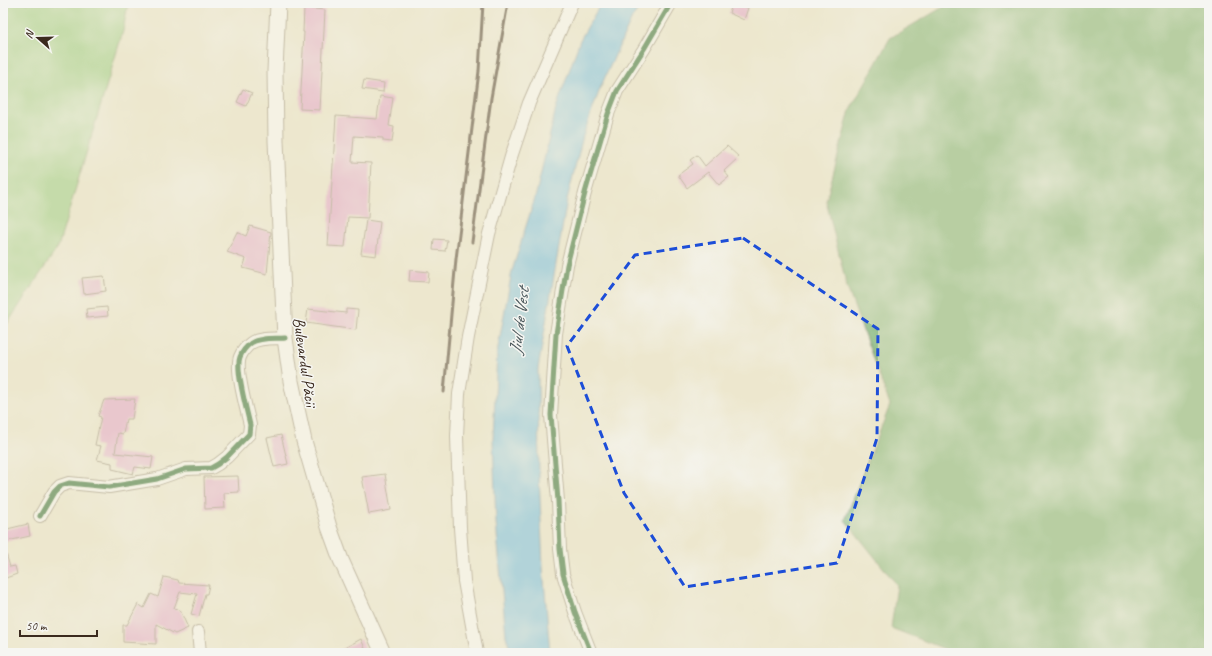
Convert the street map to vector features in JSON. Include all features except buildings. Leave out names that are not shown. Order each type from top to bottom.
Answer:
[{"type":"main road","name":"Bulevardul Păcii","points":[[278,3],[275,70],[276,141],[285,338],[291,382],[296,409],[321,502],[341,560],[383,653]]},
{"type":"street","points":[[476,653],[464,581],[460,528],[457,443],[459,394],[468,337],[489,234],[511,157],[529,103],[572,3]]},
{"type":"street","points":[[591,653],[575,612],[563,574],[560,549],[558,501],[550,415],[556,334],[567,265],[585,193],[608,114],[617,91],[671,3]]},
{"type":"street","points":[[40,516],[54,492],[60,486],[69,483],[108,487],[157,479],[186,469],[211,468],[218,464],[249,434],[250,425],[239,371],[239,358],[252,342],[265,339],[285,338]]},
{"type":"street","points":[[198,632],[200,653]]},
{"type":"highlighted area","points":[[743,238],[878,329],[877,438],[837,563],[685,587],[624,493],[567,346],[635,255]]},
{"type":"green space","points":[[3,3],[128,3],[123,31],[58,247],[3,330]]},
{"type":"green space","points":[[950,3],[1209,3],[1209,653],[955,653],[891,628],[897,585],[845,520],[890,405],[847,287],[826,201],[850,110],[890,38]]},
{"type":"water","name":"Jiul de Vest","points":[[601,3],[642,3],[632,18],[601,86],[583,136],[567,200],[538,369],[539,474],[543,567],[550,653],[511,653],[506,636],[496,523],[493,439],[497,353],[512,271],[536,194],[556,108],[580,40]]},
{"type":"railway","points":[[444,392],[456,259],[479,71],[483,3]]},
{"type":"railway","points":[[472,242],[491,98],[508,3]]},
{"type":"cycle path","points":[[591,653],[575,612],[563,574],[560,549],[558,501],[551,415],[556,334],[567,265],[585,193],[608,114],[617,91],[671,3]]},
{"type":"cycle path","points":[[40,516],[54,492],[60,486],[69,483],[109,487],[157,479],[186,469],[211,468],[218,464],[227,457],[249,434],[250,425],[239,371],[240,357],[243,351],[255,341],[285,338]]}]
